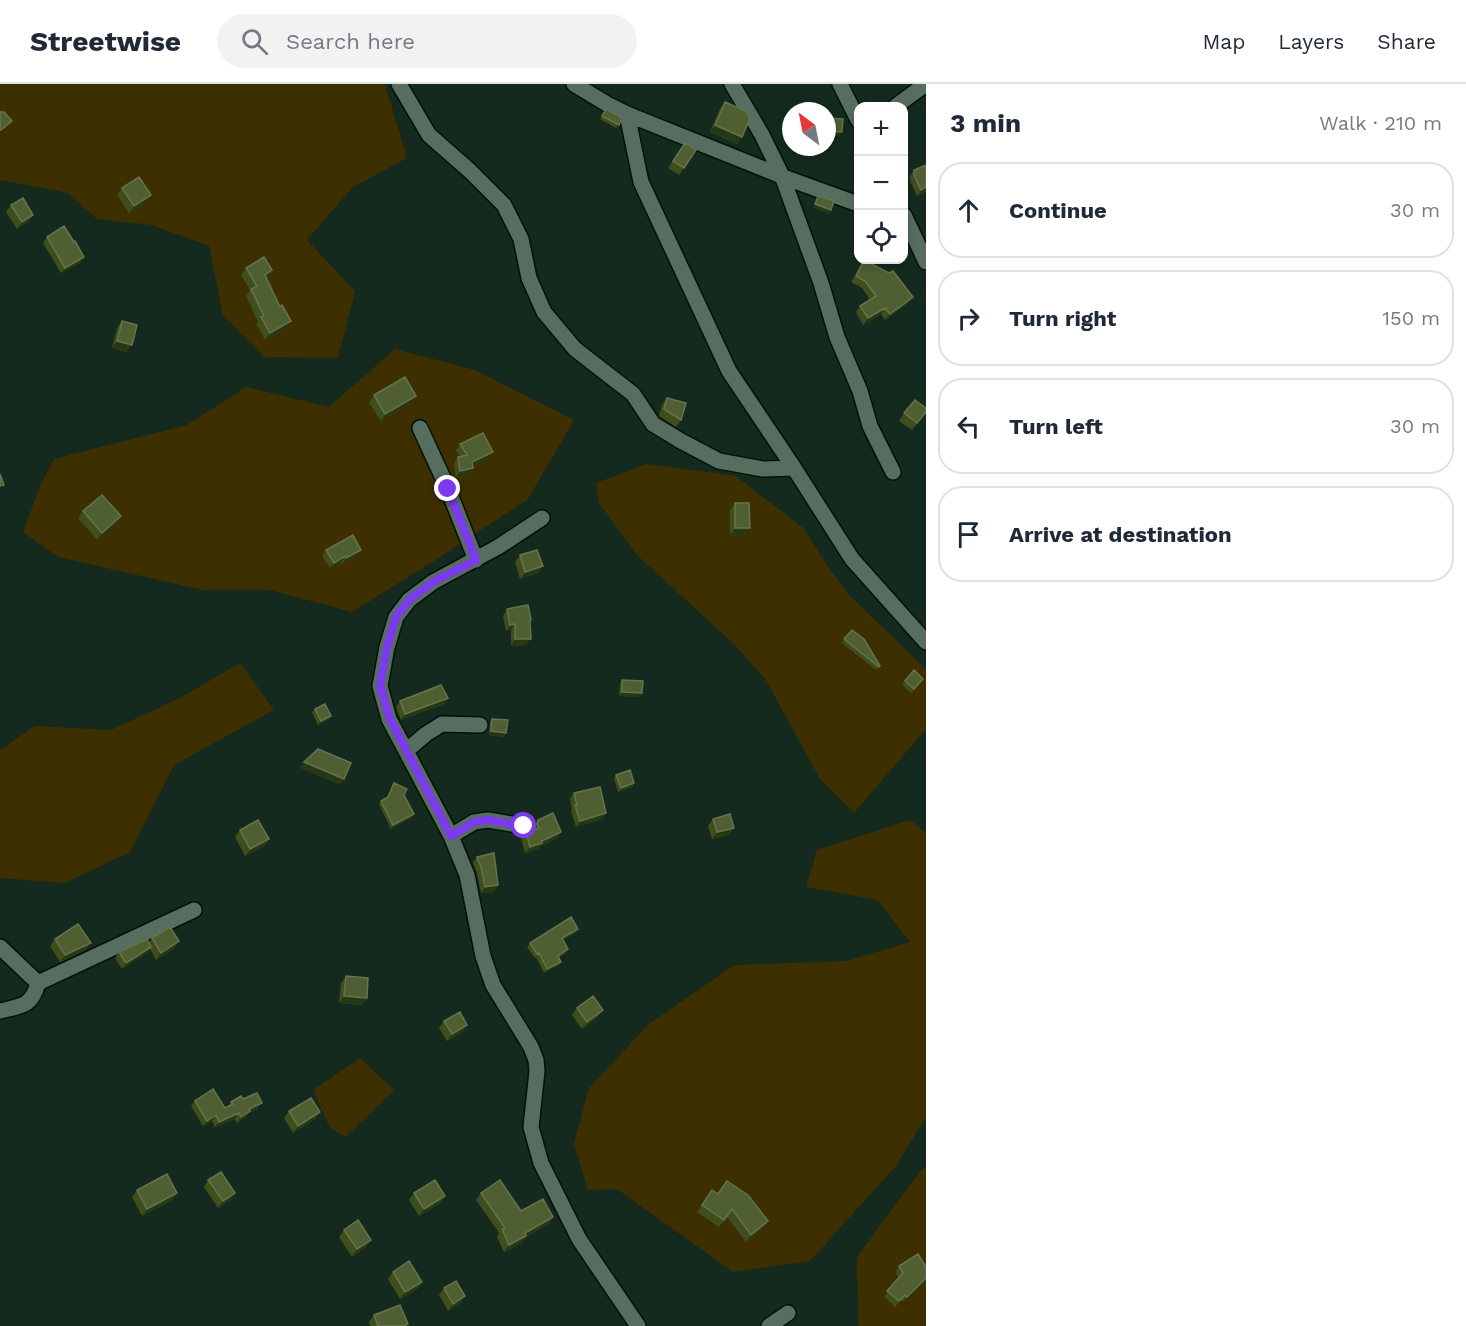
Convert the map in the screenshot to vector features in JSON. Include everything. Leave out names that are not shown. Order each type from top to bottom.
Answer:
[{"type":"street","points":[[399,84],[429,135],[504,205],[521,239],[530,278],[544,312],[575,350],[633,394],[653,424],[681,441],[719,461],[763,469],[794,468]]},
{"type":"street","points":[[574,84],[627,114],[854,203]]},
{"type":"street","points":[[732,84],[762,135],[782,176],[821,283],[837,337],[860,391],[870,426],[893,472]]},
{"type":"street","points":[[840,84],[854,112]]},
{"type":"street","points":[[901,102],[926,84]]},
{"type":"street","points":[[627,114],[641,182],[729,371],[852,559],[926,642]]},
{"type":"street","points":[[908,225],[926,262]]},
{"type":"street","points":[[420,428],[448,489],[476,560]]},
{"type":"street","points":[[542,518],[476,560],[433,582],[409,600],[396,617],[387,647],[380,686],[390,719],[451,836],[467,875],[483,956],[493,985],[531,1047],[536,1060],[537,1071],[531,1127],[541,1163],[579,1239],[638,1326]]},
{"type":"street","points":[[406,751],[442,724],[480,725]]},
{"type":"street","points":[[451,836],[474,822],[488,820],[524,826]]},
{"type":"street","points":[[0,1011],[22,1006],[34,996],[38,983],[194,910]]},
{"type":"street","points":[[0,947],[38,983]]},
{"type":"street","points":[[769,1326],[788,1312]]},
{"type":"shaded area","points":[[0,84],[385,84],[407,158],[353,187],[307,240],[355,291],[338,358],[264,357],[223,315],[209,246],[152,225],[97,219],[68,193],[0,180]]},
{"type":"shaded area","points":[[395,349],[475,370],[574,420],[528,499],[352,612],[270,590],[203,590],[58,557],[23,532],[40,486],[54,459],[187,425],[246,387],[329,407]]},
{"type":"shaded area","points":[[647,464],[736,476],[803,528],[850,596],[926,669],[926,729],[854,813],[820,779],[766,680],[735,645],[638,556],[599,503],[596,483]]},
{"type":"shaded area","points":[[240,663],[274,710],[174,765],[130,852],[65,883],[0,878],[0,750],[35,726],[111,730],[180,698]]},
{"type":"shaded area","points":[[910,820],[926,833],[926,1117],[896,1166],[810,1261],[733,1272],[617,1189],[588,1190],[574,1143],[589,1088],[648,1025],[734,965],[847,961],[910,942],[878,900],[806,887],[817,850]]},
{"type":"shaded area","points":[[360,1058],[394,1090],[346,1137],[330,1128],[313,1090]]},
{"type":"shaded area","points":[[926,1168],[926,1326],[858,1326],[857,1257],[921,1170]]},
{"type":"building","points":[[725,102],[746,111],[750,118],[742,137],[715,125]]},
{"type":"building","points":[[606,109],[621,117],[619,125],[602,116]]},
{"type":"building","points":[[0,112],[4,112],[12,121],[1,130],[0,129]]},
{"type":"building","points":[[836,119],[843,119],[842,132],[836,132]]},
{"type":"building","points":[[685,143],[696,150],[684,168],[673,161]]},
{"type":"building","points":[[926,165],[926,187],[921,190],[914,170]]},
{"type":"building","points":[[139,177],[151,195],[134,206],[122,188]]},
{"type":"building","points":[[818,196],[834,201],[831,210],[815,204]]},
{"type":"building","points":[[23,198],[33,215],[22,222],[11,205]]},
{"type":"building","points":[[64,226],[84,257],[65,268],[47,237]]},
{"type":"building","points":[[264,257],[272,270],[265,275],[280,307],[282,305],[291,321],[270,333],[261,317],[264,316],[251,289],[257,286],[246,268]]},
{"type":"building","points":[[862,264],[872,264],[889,273],[893,271],[913,297],[890,314],[885,308],[868,318],[860,306],[876,296],[866,282],[856,276]]},
{"type":"building","points":[[122,321],[137,325],[132,345],[117,341]]},
{"type":"building","points":[[405,377],[416,396],[385,414],[374,395]]},
{"type":"building","points":[[667,398],[686,403],[681,420],[664,409]]},
{"type":"building","points":[[915,400],[926,408],[926,412],[917,423],[904,413]]},
{"type":"building","points":[[483,433],[493,452],[472,462],[473,468],[460,471],[458,457],[467,455],[460,444]]},
{"type":"building","points":[[0,474],[4,485],[0,486]]},
{"type":"building","points":[[102,495],[121,516],[102,533],[83,511]]},
{"type":"building","points":[[735,503],[749,503],[750,528],[735,528]]},
{"type":"building","points":[[353,535],[361,550],[334,563],[326,550]]},
{"type":"building","points":[[537,550],[543,566],[525,572],[520,555]]},
{"type":"building","points":[[528,605],[531,639],[515,639],[515,624],[510,625],[507,609]]},
{"type":"building","points":[[852,630],[864,639],[879,667],[844,639]]},
{"type":"building","points":[[914,670],[923,679],[914,689],[905,681]]},
{"type":"building","points":[[622,680],[643,681],[642,693],[622,692]]},
{"type":"building","points":[[441,685],[448,698],[405,714],[400,701]]},
{"type":"building","points":[[325,704],[331,716],[321,721],[315,709]]},
{"type":"building","points":[[492,719],[508,720],[506,733],[491,731]]},
{"type":"building","points":[[318,749],[351,763],[344,779],[304,762]]},
{"type":"building","points":[[630,770],[634,783],[621,788],[616,775]]},
{"type":"building","points":[[394,783],[407,789],[404,795],[414,814],[393,825],[381,801],[388,797]]},
{"type":"building","points":[[600,787],[606,813],[580,821],[574,793]]},
{"type":"building","points":[[553,813],[561,832],[530,847],[526,832],[539,828],[538,820]]},
{"type":"building","points":[[730,814],[734,828],[717,832],[713,819]]},
{"type":"building","points":[[258,820],[269,839],[250,849],[240,830]]},
{"type":"building","points":[[494,853],[498,885],[485,887],[477,857]]},
{"type":"building","points":[[571,917],[578,929],[562,938],[568,949],[558,956],[561,962],[547,969],[539,953],[537,954],[530,943]]},
{"type":"building","points":[[78,924],[91,943],[65,955],[55,939]]},
{"type":"building","points":[[170,927],[179,941],[161,953],[152,938]]},
{"type":"building","points":[[147,939],[151,947],[126,963],[119,952]]},
{"type":"building","points":[[346,976],[368,978],[367,998],[344,996]]},
{"type":"building","points":[[593,996],[603,1010],[587,1022],[577,1008]]},
{"type":"building","points":[[460,1012],[467,1025],[452,1034],[444,1021]]},
{"type":"building","points":[[213,1089],[225,1108],[241,1096],[243,1099],[257,1093],[262,1103],[249,1109],[250,1111],[241,1117],[239,1113],[219,1122],[216,1115],[207,1121],[195,1101]]},
{"type":"building","points":[[311,1098],[320,1112],[298,1126],[289,1111]]},
{"type":"building","points":[[221,1172],[235,1193],[223,1201],[208,1180]]},
{"type":"building","points":[[167,1174],[177,1193],[147,1209],[137,1190]]},
{"type":"building","points":[[435,1180],[445,1196],[424,1209],[414,1193]]},
{"type":"building","points":[[500,1180],[521,1211],[543,1199],[553,1217],[509,1245],[502,1229],[505,1228],[481,1193]]},
{"type":"building","points":[[727,1181],[748,1195],[768,1221],[751,1235],[732,1209],[724,1220],[702,1205],[712,1190],[718,1194]]},
{"type":"building","points":[[358,1220],[371,1240],[357,1249],[344,1230]]},
{"type":"building","points":[[918,1254],[926,1267],[926,1278],[907,1297],[905,1295],[899,1301],[887,1291],[903,1273],[899,1266]]},
{"type":"building","points":[[409,1261],[422,1282],[405,1292],[393,1272]]},
{"type":"building","points":[[456,1281],[465,1296],[453,1304],[444,1288]]},
{"type":"building","points":[[400,1305],[408,1324],[378,1326],[374,1315]]},
{"type":"route","points":[[448,489],[476,560],[433,582],[409,600],[396,617],[387,647],[380,686],[390,719],[451,836],[474,822],[488,820],[524,826]]}]
